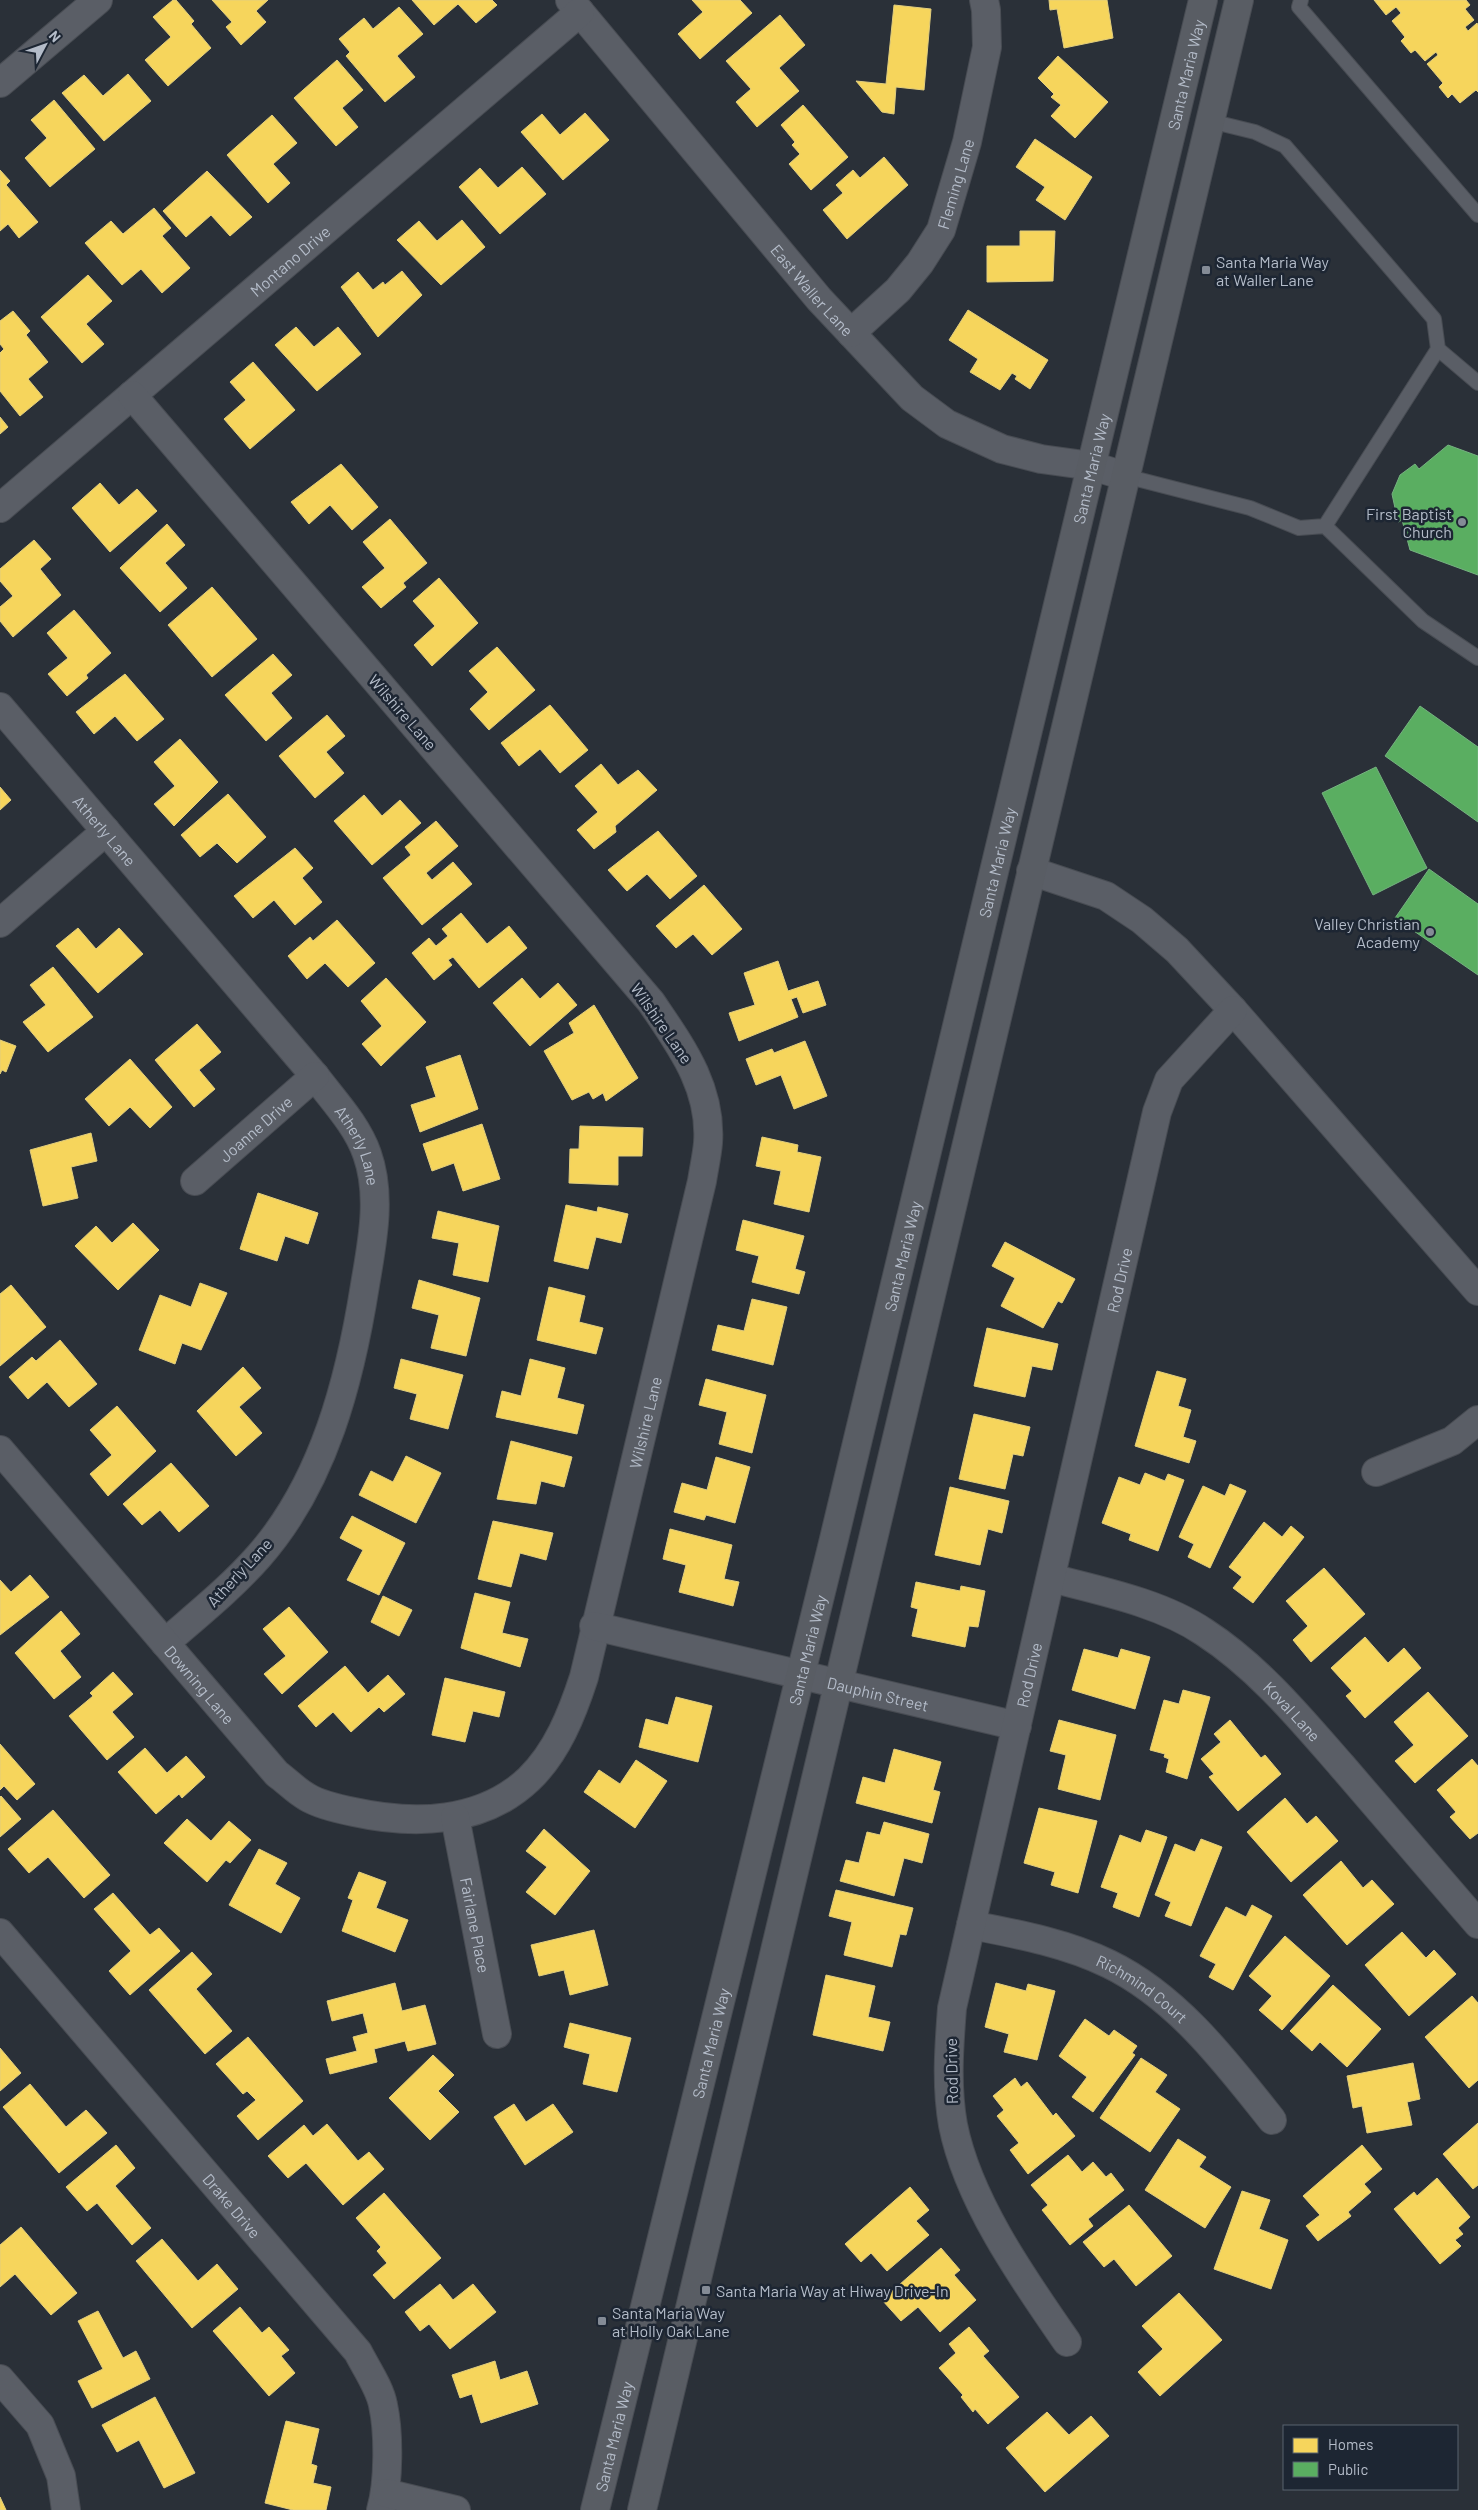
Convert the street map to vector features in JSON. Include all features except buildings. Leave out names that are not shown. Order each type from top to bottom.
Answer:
[{"type":"main road","name":"Santa Maria Way","points":[[595,2510],[834,1539],[1203,0]]},
{"type":"main road","name":"Santa Maria Way","points":[[642,2510],[1239,0]]},
{"type":"street","points":[[0,83],[98,0]]},
{"type":"street","name":"Fleming Lane","points":[[851,333],[898,290],[920,264],[941,230],[967,142],[987,47],[984,0]]},
{"type":"street","name":"East Waller Lane","points":[[575,6],[819,299],[912,398],[948,424],[1002,449],[1041,458],[1092,466],[1125,476]]},
{"type":"street","name":"Montano Drive","points":[[0,508],[132,395],[575,6]]},
{"type":"street","name":"Wilshire Lane","points":[[132,395],[651,1002],[691,1061],[706,1102],[708,1142],[702,1181],[594,1626],[584,1677],[574,1706],[552,1752],[528,1780],[498,1803],[456,1817]]},
{"type":"street","name":"Atherly Lane","points":[[0,707],[315,1076],[357,1131],[368,1155],[374,1190],[374,1230],[354,1350],[324,1449],[295,1506],[260,1555],[220,1595],[165,1643]]},
{"type":"street","points":[[0,923],[106,831]]},
{"type":"street","points":[[1031,871],[1106,896],[1142,920],[1177,950],[1233,1010],[1478,1291]]},
{"type":"street","name":"Rod Drive","points":[[1067,2342],[1026,2284],[996,2231],[961,2156],[953,2124],[949,2089],[948,2054],[952,2008],[1157,1112],[1170,1080],[1233,1010]]},
{"type":"street","name":"Joanne Drive","points":[[195,1181],[315,1076]]},
{"type":"street","points":[[1376,1472],[1452,1441],[1478,1420]]},
{"type":"street","name":"Downing Lane","points":[[0,1450],[277,1774],[307,1797],[343,1810],[378,1817],[438,1820],[456,1817]]},
{"type":"street","name":"Koval Lane","points":[[1051,1578],[1124,1597],[1178,1618],[1203,1631],[1249,1665],[1304,1723],[1478,1924]]},
{"type":"street","name":"Dauphin Street","points":[[594,1626],[1017,1726]]},
{"type":"street","name":"Fairlane Place","points":[[456,1817],[497,2034]]},
{"type":"street","name":"Richmind Court","points":[[971,1925],[1043,1941],[1108,1964],[1149,1988],[1181,2014],[1272,2120]]},
{"type":"street","name":"Drake Drive","points":[[0,1933],[358,2352],[383,2404],[387,2460],[384,2501]]},
{"type":"street","points":[[0,2379],[40,2426],[61,2476],[66,2510]]},
{"type":"street","points":[[384,2501],[456,2510]]},
{"type":"lane","points":[[1301,0],[1299,7],[1478,215]]},
{"type":"lane","points":[[1210,121],[1255,132],[1285,146],[1434,319],[1438,349],[1325,526]]},
{"type":"lane","points":[[1438,349],[1478,383]]},
{"type":"lane","points":[[1125,476],[1250,508],[1299,528],[1325,526],[1423,621],[1478,658]]},
{"type":"place","name":"Santa Maria Way at Waller Lane","points":[[1206,270]]},
{"type":"place","name":"First Baptist Church","points":[[1462,522]]},
{"type":"place","name":"Valley Christian Academy","points":[[1430,932]]},
{"type":"place","name":"Santa Maria Way at Hiway Drive-In","points":[[706,2290]]},
{"type":"place","name":"Santa Maria Way at Holly Oak Lane","points":[[602,2321]]}]
